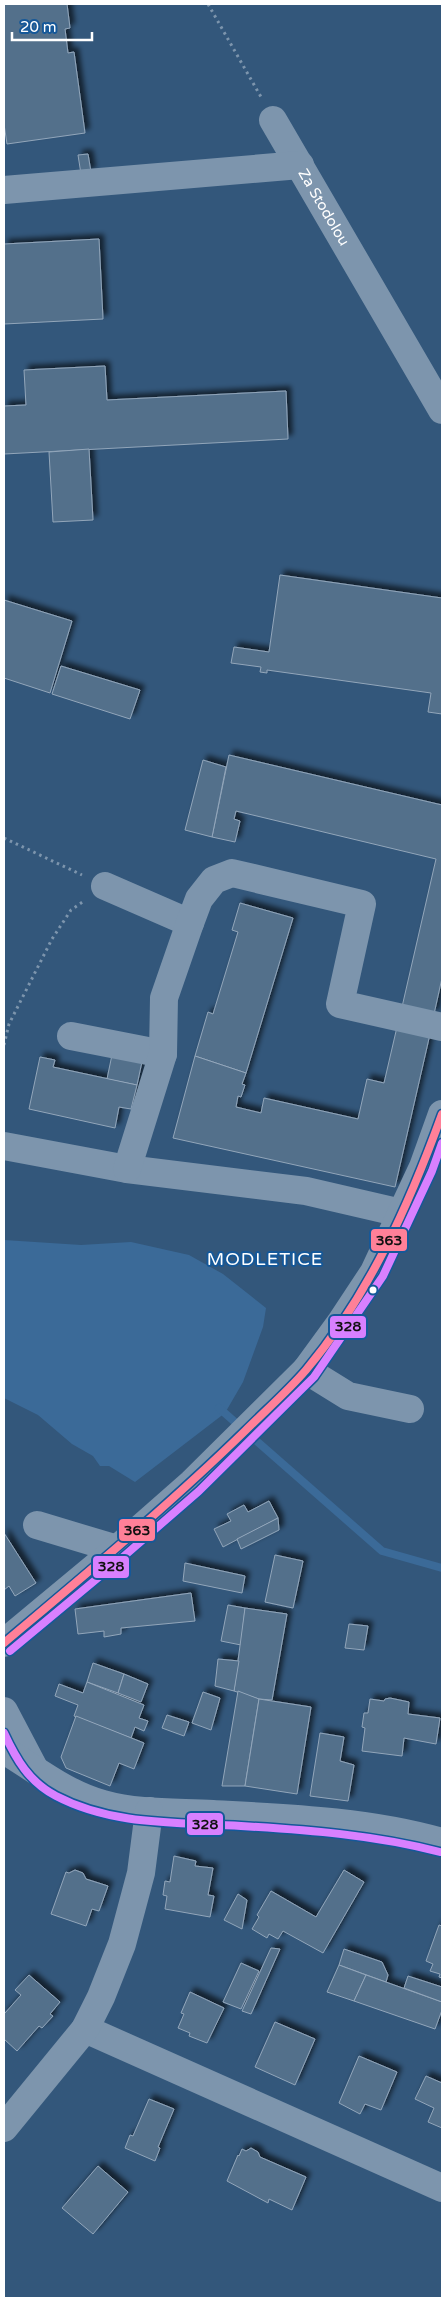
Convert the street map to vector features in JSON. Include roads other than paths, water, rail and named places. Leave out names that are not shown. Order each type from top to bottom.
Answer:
[{"type":"street","name":"Za Stodolou","points":[[273,120],[442,410]]},
{"type":"street","points":[[4,190],[300,165]]},
{"type":"street","points":[[127,1169],[163,1054],[164,998],[199,899],[214,880],[232,873],[362,904],[340,1004],[442,1027]]},
{"type":"street","points":[[105,886],[190,923]]},
{"type":"street","points":[[71,1036],[163,1054]]},
{"type":"street","points":[[4,1643],[117,1549],[192,1483],[306,1370],[374,1272],[401,1213],[433,1168],[442,1114]]},
{"type":"street","points":[[4,1146],[127,1169],[306,1191],[401,1213]]},
{"type":"street","points":[[306,1370],[348,1396],[410,1409]]},
{"type":"street","points":[[37,1525],[117,1549]]},
{"type":"street","points":[[4,1711],[35,1769]]},
{"type":"street","points":[[4,1750],[66,1790],[104,1805],[149,1811],[261,1817],[352,1825],[442,1842]]},
{"type":"street","points":[[4,2128],[85,2029],[101,1997],[122,1944],[141,1873],[149,1811]]},
{"type":"street","points":[[85,2029],[442,2188]]},
{"type":"water","points":[[4,1240],[81,1245],[131,1242],[189,1255],[223,1274],[266,1308],[263,1327],[243,1382],[225,1413],[135,1482],[109,1466],[100,1466],[93,1456],[72,1444],[38,1415],[4,1398]]},
{"type":"waterway","points":[[219,1408],[382,1551],[442,1568]]},
{"type":"district","name":"MODLETICE","points":[[265,1259]]}]
